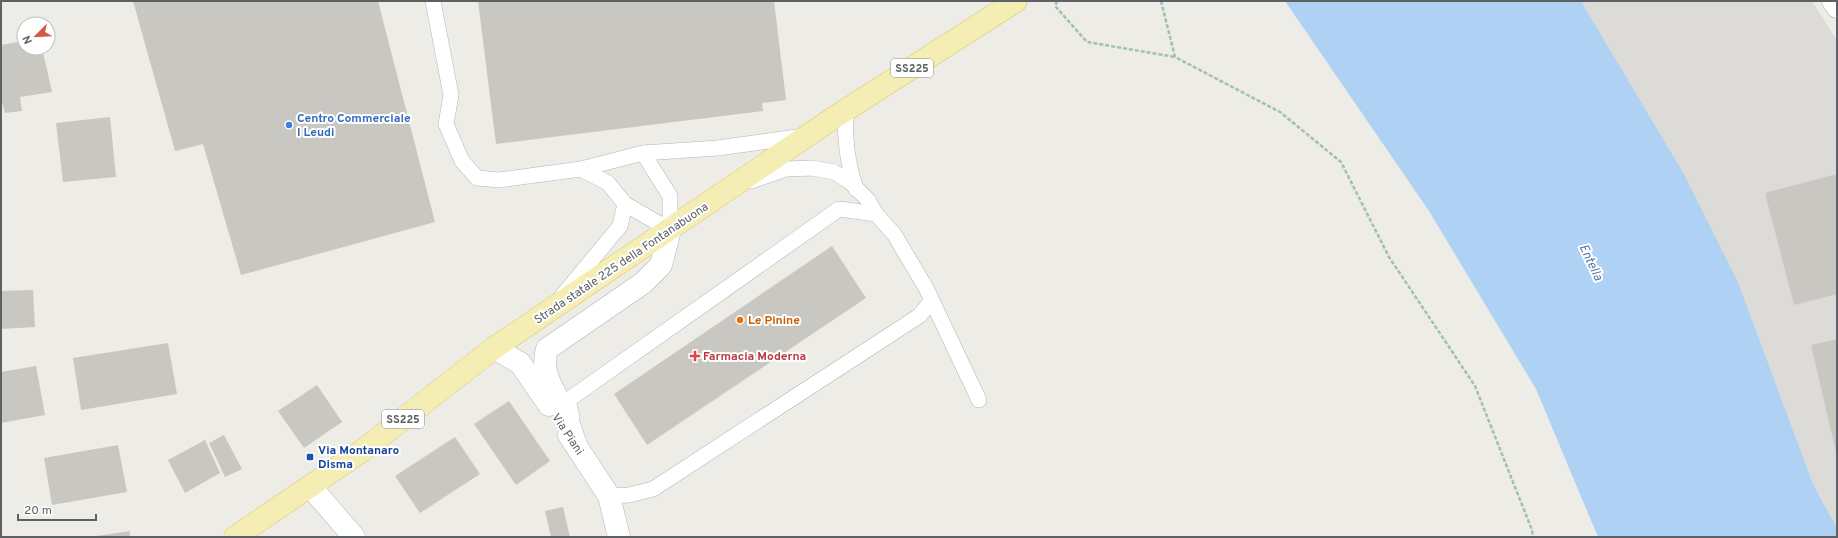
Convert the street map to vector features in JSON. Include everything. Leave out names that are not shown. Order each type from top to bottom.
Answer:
[{"type":"main road","name":"Strada statale 225 della Fontanabuona","points":[[235,537],[362,451],[494,348],[808,135],[1016,1]]},
{"type":"street","points":[[1833,1],[1837,7]]},
{"type":"street","points":[[577,447],[563,410],[547,378],[544,360],[547,349],[643,283],[661,265],[670,230]]},
{"type":"street","name":"Via Piani","points":[[494,348],[520,363],[577,447],[609,496],[619,537]]},
{"type":"street","points":[[310,486],[354,537]]},
{"type":"lane","points":[[433,1],[451,95],[446,124],[462,161],[477,178],[499,180],[580,169],[643,153],[718,148],[808,135]]},
{"type":"lane","points":[[846,110],[845,133],[848,165],[856,189]]},
{"type":"lane","points":[[643,153],[670,196],[670,230]]},
{"type":"lane","points":[[733,187],[786,169],[812,168],[834,172],[856,189],[868,200],[876,214],[894,234],[926,288],[931,302],[979,400]]},
{"type":"lane","points":[[580,169],[608,183],[625,204],[670,230]]},
{"type":"lane","points":[[549,312],[591,259],[620,226],[625,204]]},
{"type":"lane","points":[[577,447],[568,400],[840,209],[876,214]]},
{"type":"lane","points":[[609,496],[629,495],[653,489],[918,316],[931,302]]},
{"type":"path","points":[[1057,1],[1055,6],[1087,42],[1175,57],[1280,112],[1340,162],[1389,258],[1475,386],[1532,530],[1533,537]]},
{"type":"path","points":[[1161,1],[1175,57]]},
{"type":"shaded area","points":[[1581,1],[1812,1],[1837,40],[1837,528],[1813,484],[1738,282],[1684,174]]},
{"type":"water","name":"Entella","points":[[1285,1],[1581,1],[1684,174],[1738,282],[1813,484],[1837,528],[1837,537],[1598,537],[1536,389],[1429,211]]},
{"type":"building","name":"Centro Commerciale I Leudi","points":[[133,1],[378,1],[435,222],[241,275],[203,144],[175,151]]},
{"type":"building","points":[[478,1],[774,1],[786,100],[762,103],[763,111],[496,144]]},
{"type":"building","points":[[16,42],[16,56],[44,56],[52,92],[20,97],[22,111],[5,113],[1,98],[1,45]]},
{"type":"building","points":[[110,117],[116,177],[63,182],[56,123]]},
{"type":"building","points":[[1837,174],[1837,294],[1794,305],[1765,193]]},
{"type":"building","points":[[832,246],[866,298],[647,445],[614,394]]},
{"type":"building","points":[[33,290],[35,327],[1,329],[1,291]]},
{"type":"building","points":[[1837,339],[1837,452],[1836,452],[1811,345]]},
{"type":"building","points":[[168,343],[177,394],[81,410],[73,358]]},
{"type":"building","points":[[36,366],[45,415],[1,423],[1,372]]},
{"type":"building","points":[[317,385],[342,422],[304,448],[278,411]]},
{"type":"building","points":[[509,401],[550,461],[516,485],[474,424]]},
{"type":"building","points":[[224,435],[242,469],[225,477],[209,443]]},
{"type":"building","points":[[455,437],[480,474],[420,513],[395,476]]},
{"type":"building","points":[[205,440],[220,473],[185,493],[168,460]]},
{"type":"building","points":[[118,445],[127,492],[52,505],[44,458]]},
{"type":"building","points":[[563,507],[570,537],[551,537],[545,511]]},
{"type":"building","points":[[130,531],[130,537],[96,537],[96,536]]},
{"type":"place","name":"Centro Commerciale I Leudi","points":[[289,125]]},
{"type":"place","name":"Le Pinine","points":[[740,320]]},
{"type":"place","name":"Farmacia Moderna","points":[[695,356]]},
{"type":"place","name":"Via Montanaro Disma","points":[[310,457]]}]
